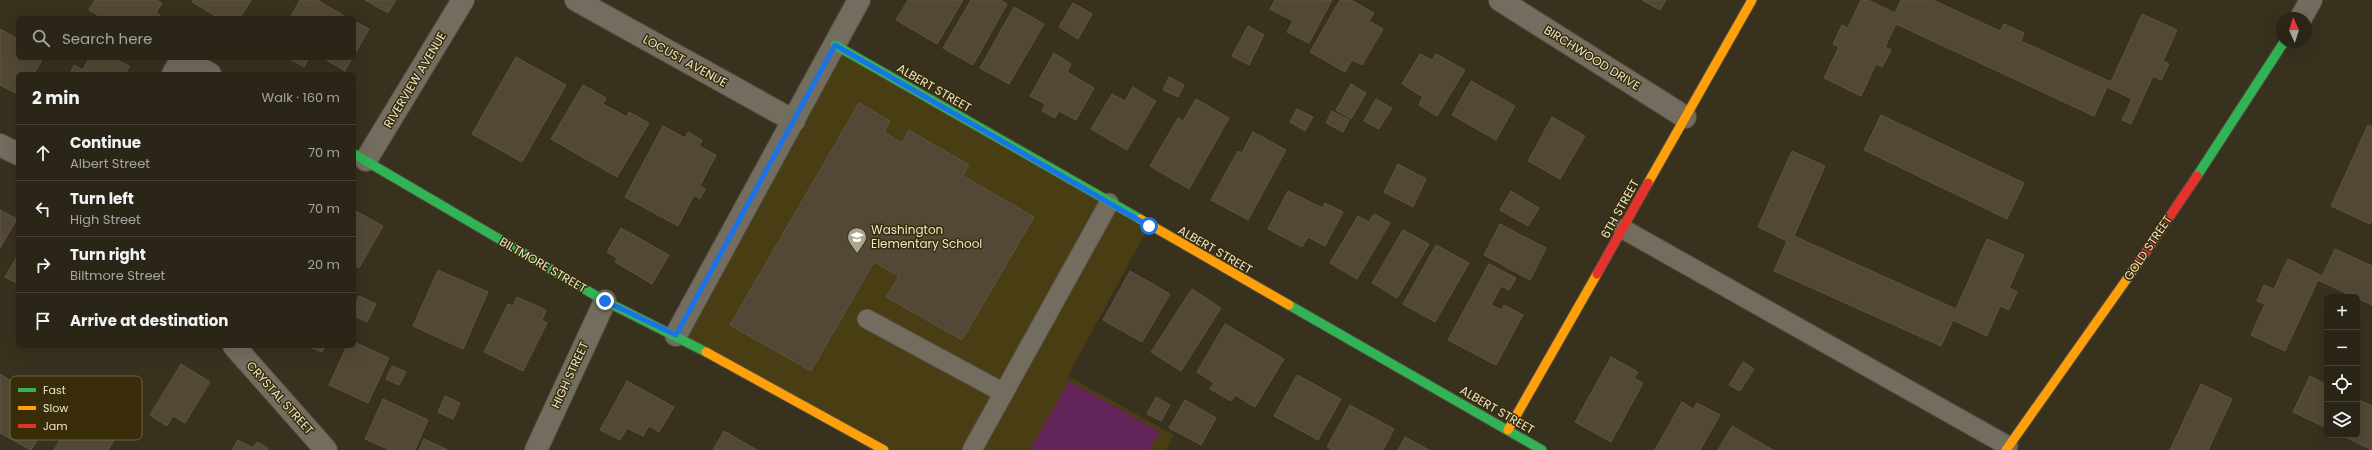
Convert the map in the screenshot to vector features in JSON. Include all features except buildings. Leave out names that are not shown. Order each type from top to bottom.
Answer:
[{"type":"street","name":"RIVERVIEW AVENUE","points":[[360,157],[464,0]]},
{"type":"street","name":"LOCUST AVENUE","points":[[576,0],[794,122]]},
{"type":"street","points":[[676,335],[794,122],[859,0]]},
{"type":"street","name":"BIRCHWOOD DRIVE","points":[[1500,0],[1684,117]]},
{"type":"street","name":"6TH STREET","points":[[1508,430],[1623,229],[1684,117],[1752,0]]},
{"type":"street","points":[[2304,12],[2311,0]]},
{"type":"street","name":"ALBERT STREET","points":[[835,45],[1542,450]]},
{"type":"street","name":"GOLD STREET","points":[[2007,448],[2069,358],[2105,311],[2224,137],[2280,48]]},
{"type":"street","points":[[174,72],[181,60]]},
{"type":"street","points":[[186,60],[206,72]]},
{"type":"street","points":[[0,145],[16,153]]},
{"type":"street","name":"BILTMORE STREET","points":[[360,157],[605,301],[676,335],[884,450]]},
{"type":"street","name":"HIGH STREET","points":[[536,450],[605,301]]},
{"type":"street","name":"CRYSTAL STREET","points":[[236,348],[326,450]]},
{"type":"lane","points":[[972,450],[1109,203]]},
{"type":"lane","points":[[1623,229],[2007,448]]},
{"type":"lane","points":[[867,319],[1004,392]]},
{"type":"shaded area","points":[[835,45],[1149,226],[1068,376],[1174,435],[1166,450],[884,450],[676,335]]},
{"type":"shaded area","points":[[1069,381],[1160,432],[1149,450],[1030,450]]},
{"type":"traffic: fast","points":[[835,45],[1140,219]]},
{"type":"traffic: fast","points":[[2197,176],[2280,48]]},
{"type":"traffic: fast","points":[[356,155],[605,301],[706,352]]},
{"type":"traffic: fast","points":[[1289,305],[1542,450]]},
{"type":"traffic: slow","points":[[1648,183],[1752,0]]},
{"type":"traffic: slow","points":[[1140,219],[1289,305]]},
{"type":"traffic: slow","points":[[2006,450],[2141,259]]},
{"type":"traffic: slow","points":[[1508,430],[1597,274]]},
{"type":"traffic: slow","points":[[706,352],[884,450]]},
{"type":"traffic: jam","points":[[2141,259],[2197,176]]},
{"type":"traffic: jam","points":[[1597,274],[1648,183]]},
{"type":"place","name":"Washington Elementary School","points":[[857,254]]},
{"type":"route","points":[[605,301],[676,335],[835,45],[1149,226]]}]
